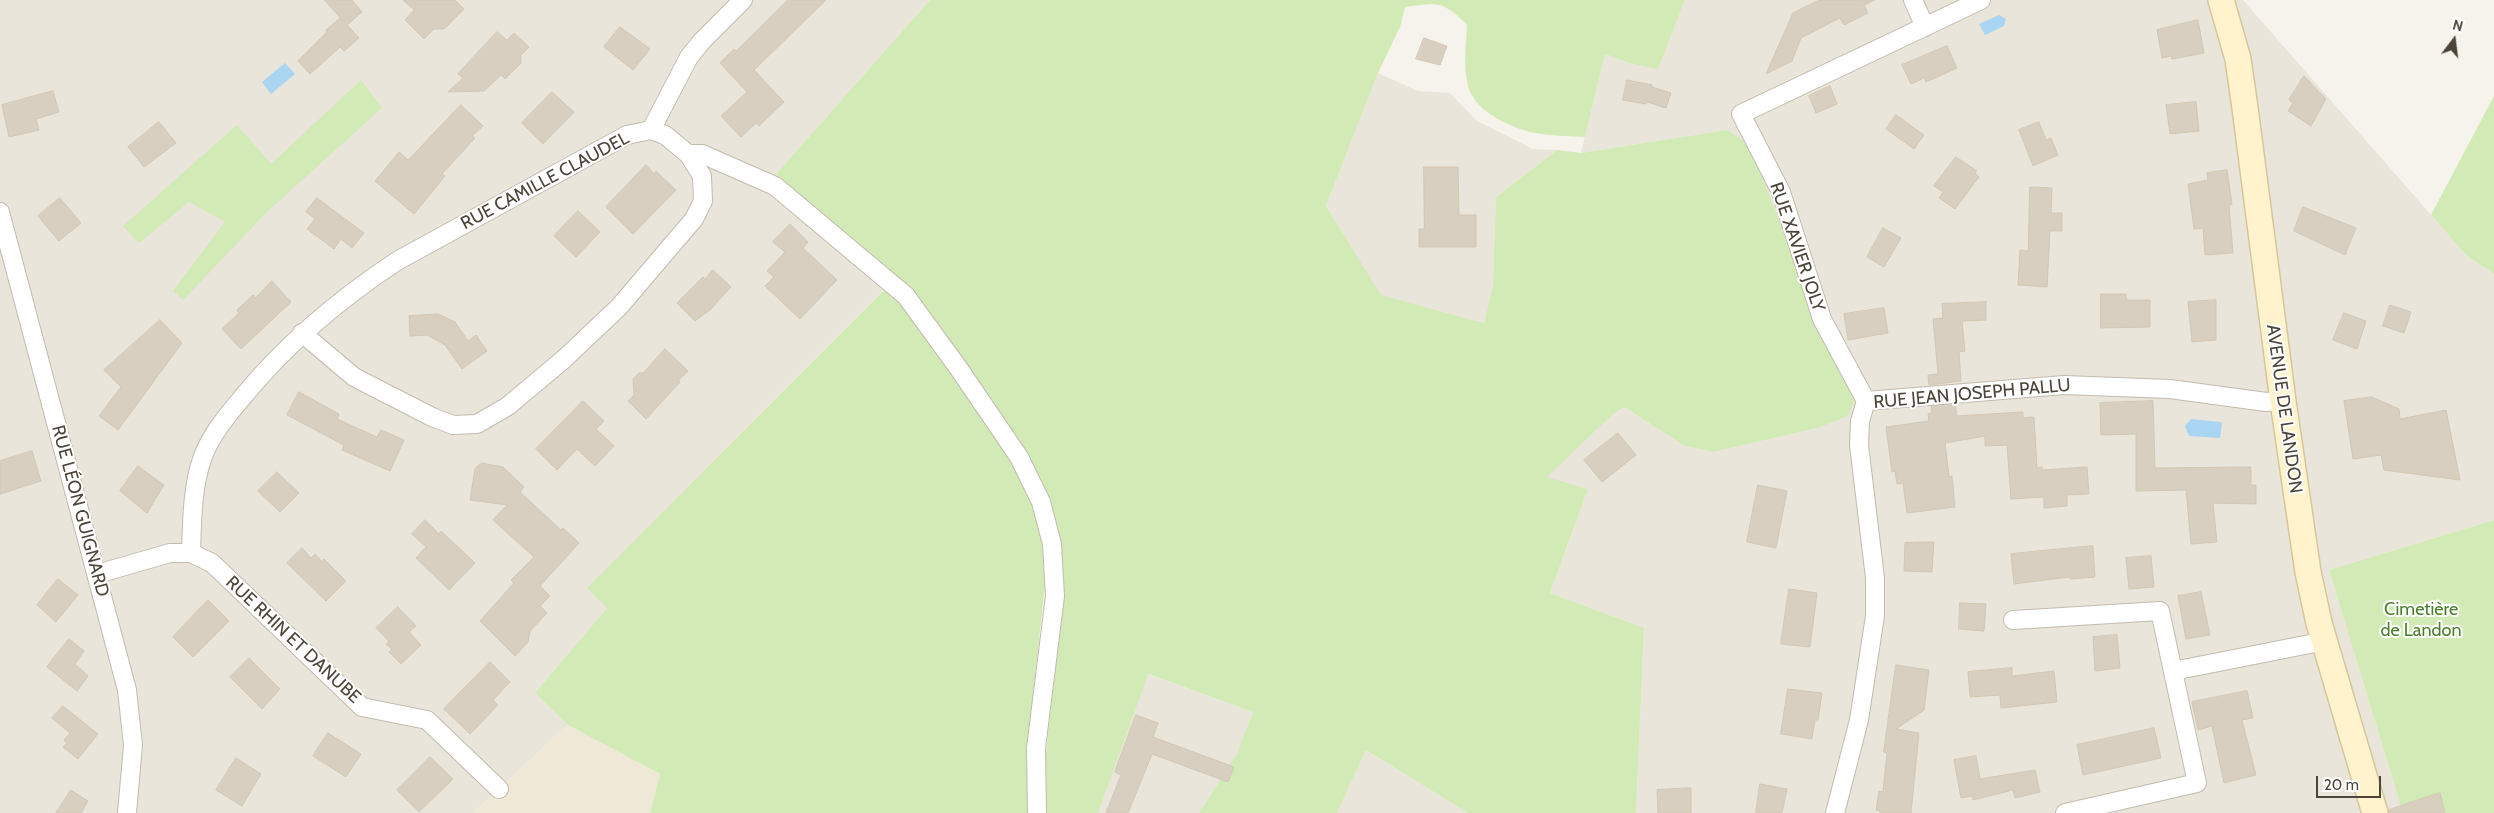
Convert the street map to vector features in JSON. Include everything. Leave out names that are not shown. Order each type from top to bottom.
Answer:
[{"type":"street","points":[[651,130],[689,57],[702,41],[744,0]]},
{"type":"street","points":[[1913,0],[1925,26]]},
{"type":"street","name":"RUE XAVIER JOLY","points":[[1866,401],[1822,319],[1782,192],[1741,114],[1981,0]]},
{"type":"street","name":"AVENUE DE LANDON","points":[[2221,0],[2238,59],[2246,108],[2283,401],[2308,572],[2325,641],[2375,813]]},
{"type":"street","name":"RUE CAMILLE CLAUDEL","points":[[192,553],[197,479],[202,459],[212,436],[268,366],[302,333],[363,284],[397,262],[627,134],[651,130],[665,135],[688,154],[702,176],[703,201],[694,218],[619,307],[564,359],[508,406],[477,424],[453,425],[446,423],[354,377],[302,333]]},
{"type":"street","points":[[688,154],[702,154],[775,186],[906,296],[958,366],[1019,457],[1041,502],[1052,544],[1055,596],[1036,748],[1037,813]]},
{"type":"street","name":"RUE LÉON GUIGNARD","points":[[0,212],[127,690],[132,718],[132,775],[127,813]]},
{"type":"street","name":"RUE JEAN JOSEPH PALLU","points":[[1835,813],[1859,720],[1875,616],[1876,578],[1858,445],[1860,422],[1866,401],[2064,385],[2170,389],[2266,402],[2283,401]]},
{"type":"street","points":[[97,574],[170,553],[192,553]]},
{"type":"street","name":"RUE RHIN ET DANUBE","points":[[192,553],[212,563],[362,707],[427,720],[499,789]]},
{"type":"street","points":[[2013,620],[2160,611],[2197,783],[2066,813]]},
{"type":"street","points":[[2173,671],[2325,641]]},
{"type":"shaded area","points":[[0,0],[930,0],[776,174],[893,280],[587,588],[607,608],[535,693],[568,725],[473,813],[0,813]]},
{"type":"shaded area","points":[[1685,0],[2243,0],[2467,256],[2494,274],[2494,520],[2329,570],[2403,813],[1636,813],[1644,628],[1550,593],[1588,489],[1546,477],[1611,416],[1624,407],[1685,446],[1714,452],[1821,427],[1848,416],[1727,130],[1581,153],[1605,54],[1632,64],[1658,68]]},
{"type":"shaded area","points":[[1378,73],[1418,91],[1450,93],[1477,121],[1533,149],[1557,150],[1496,197],[1493,285],[1484,323],[1380,295],[1326,206]]},
{"type":"shaded area","points":[[1147,674],[1253,712],[1238,754],[1199,813],[1098,813]]},
{"type":"shaded area","points":[[568,725],[660,774],[650,813],[473,813]]},
{"type":"shaded area","points":[[1366,750],[1468,813],[1337,813]]},
{"type":"green space","points":[[930,0],[1685,0],[1658,69],[1632,64],[1605,54],[1585,137],[1547,135],[1526,131],[1505,123],[1486,111],[1472,95],[1466,79],[1467,25],[1451,11],[1439,5],[1405,7],[1400,27],[1378,73],[1326,206],[1381,295],[1484,323],[1493,285],[1496,197],[1557,150],[1581,153],[1727,130],[1749,145],[1834,357],[1857,394],[1848,416],[1821,427],[1714,452],[1685,446],[1624,407],[1611,416],[1547,477],[1588,489],[1550,593],[1644,628],[1636,813],[1468,813],[1366,750],[1337,813],[1199,813],[1237,754],[1253,712],[1148,674],[1098,813],[1042,813],[1044,776],[1062,606],[1063,563],[1061,549],[1047,567],[1031,713],[1029,813],[650,813],[660,774],[568,725],[535,693],[607,608],[587,588],[893,281],[776,174]]},
{"type":"green space","points":[[361,80],[382,108],[269,210],[183,300],[173,291],[225,222],[189,202],[139,243],[123,226],[237,125],[271,164]]},
{"type":"green space","points":[[2494,96],[2494,274],[2467,256],[2431,215]]},
{"type":"green space","name":"Cimetière de Landon","points":[[2494,520],[2494,813],[2403,813],[2329,570]]},
{"type":"water","points":[[1999,15],[2006,19],[2004,26],[1985,35],[1979,24]]},
{"type":"water","points":[[285,63],[295,74],[271,94],[262,82]]},
{"type":"water","points":[[2191,419],[2222,423],[2220,438],[2189,436],[2185,426]]},
{"type":"building","points":[[325,0],[352,0],[362,12],[347,25],[359,38],[344,51],[340,47],[310,74],[298,61],[327,32],[326,30],[340,18],[344,22]]},
{"type":"building","points":[[403,0],[455,0],[464,9],[444,29],[434,29],[424,39],[405,20],[414,10]]},
{"type":"building","points":[[788,0],[826,0],[754,70],[784,102],[759,126],[756,123],[741,137],[721,116],[747,92],[720,63],[734,49],[736,51]]},
{"type":"building","points":[[1820,0],[1875,0],[1864,5],[1868,13],[1844,25],[1840,18],[1801,38],[1792,61],[1766,74],[1793,13]]},
{"type":"building","points":[[2198,20],[2204,53],[2172,59],[2171,56],[2162,58],[2157,30]]},
{"type":"building","points":[[620,27],[650,49],[633,70],[604,47]]},
{"type":"building","points":[[497,32],[507,40],[514,33],[529,47],[521,55],[521,63],[505,79],[501,75],[484,91],[448,92],[463,78],[458,74]]},
{"type":"building","points":[[1424,38],[1447,46],[1440,65],[1416,59]]},
{"type":"building","points":[[1947,46],[1957,68],[1926,82],[1924,78],[1911,84],[1902,65]]},
{"type":"building","points":[[2304,76],[2326,99],[2311,126],[2288,111],[2293,103],[2289,100]]},
{"type":"building","points":[[1627,80],[1652,85],[1652,87],[1671,93],[1666,108],[1647,102],[1646,104],[1623,100]]},
{"type":"building","points":[[1830,86],[1837,104],[1816,113],[1809,96]]},
{"type":"building","points":[[53,91],[59,112],[36,119],[39,130],[9,137],[2,105]]},
{"type":"building","points":[[552,92],[574,112],[543,144],[522,123]]},
{"type":"building","points":[[2196,102],[2199,131],[2170,134],[2166,105]]},
{"type":"building","points":[[461,105],[483,126],[472,136],[475,138],[442,174],[445,176],[414,214],[375,181],[399,152],[408,160]]},
{"type":"building","points":[[1896,115],[1924,135],[1914,149],[1886,129]]},
{"type":"building","points":[[159,122],[176,143],[144,167],[128,147]]},
{"type":"building","points":[[2039,122],[2046,140],[2051,138],[2058,155],[2033,166],[2019,130]]},
{"type":"building","points":[[1956,157],[1977,171],[1975,173],[1979,177],[1955,209],[1939,198],[1943,192],[1934,186]]},
{"type":"building","points":[[646,165],[654,174],[656,171],[676,190],[633,234],[606,207]]},
{"type":"building","points":[[1424,167],[1458,167],[1459,215],[1476,215],[1476,247],[1419,247],[1419,229],[1424,229]]},
{"type":"building","points":[[2227,170],[2232,204],[2229,205],[2233,253],[2205,255],[2203,228],[2194,229],[2188,184],[2208,180],[2207,173]]},
{"type":"building","points":[[2030,187],[2052,188],[2051,213],[2062,213],[2062,231],[2050,231],[2047,287],[2018,285],[2020,250],[2028,251]]},
{"type":"building","points":[[60,198],[81,223],[59,241],[38,216]]},
{"type":"building","points":[[317,198],[364,233],[352,248],[341,239],[334,249],[307,229],[315,219],[306,212]]},
{"type":"building","points":[[2303,207],[2356,228],[2345,255],[2294,231]]},
{"type":"building","points":[[578,211],[600,232],[576,257],[554,236]]},
{"type":"building","points":[[790,224],[808,242],[803,248],[837,280],[800,319],[765,286],[774,277],[767,271],[785,252],[773,242]]},
{"type":"building","points":[[1883,228],[1901,238],[1884,267],[1867,257]]},
{"type":"building","points":[[713,270],[731,287],[710,310],[695,321],[677,303],[703,277],[705,279]]},
{"type":"building","points":[[272,281],[291,302],[241,349],[222,329],[239,313],[237,310],[253,295],[255,298]]},
{"type":"building","points":[[2101,294],[2126,294],[2126,300],[2150,300],[2150,327],[2101,328]]},
{"type":"building","points":[[2216,300],[2216,340],[2192,342],[2188,302]]},
{"type":"building","points":[[1986,302],[1986,320],[1962,321],[1965,351],[1959,352],[1961,381],[1929,385],[1928,375],[1938,374],[1933,319],[1943,318],[1942,304]]},
{"type":"building","points":[[2390,305],[2411,312],[2404,333],[2383,326]]},
{"type":"building","points":[[1884,308],[1888,333],[1848,340],[1844,314]]},
{"type":"building","points":[[2344,313],[2366,321],[2357,349],[2333,340]]},
{"type":"building","points":[[438,314],[455,322],[468,341],[476,335],[487,351],[462,369],[445,345],[427,335],[410,336],[409,316]]},
{"type":"building","points":[[160,320],[182,343],[118,430],[99,416],[121,387],[104,370]]},
{"type":"building","points":[[665,349],[688,371],[646,419],[628,401],[634,395],[633,379],[639,373],[643,373]]},
{"type":"building","points":[[299,392],[339,414],[337,419],[377,437],[381,430],[404,440],[390,471],[342,450],[344,445],[287,415]]},
{"type":"building","points":[[2372,397],[2399,409],[2400,419],[2446,410],[2460,480],[2384,470],[2381,455],[2353,459],[2344,401]]},
{"type":"building","points":[[583,401],[604,421],[596,429],[614,446],[595,466],[577,449],[557,470],[536,449]]},
{"type":"building","points":[[2153,401],[2155,468],[2251,467],[2251,485],[2256,485],[2256,504],[2213,503],[2217,542],[2191,544],[2186,490],[2136,491],[2136,434],[2101,435],[2100,403]]},
{"type":"building","points":[[1955,404],[1957,416],[2023,412],[2023,418],[2034,417],[2037,468],[2042,467],[2042,470],[2087,467],[2089,494],[2067,495],[2067,506],[2044,508],[2044,497],[2011,499],[2007,445],[1985,446],[1985,436],[1945,443],[1949,477],[1952,476],[1955,507],[1907,513],[1903,483],[1897,484],[1895,471],[1892,472],[1886,427],[1929,421],[1928,414],[1932,413],[1931,406]]},
{"type":"building","points":[[1618,433],[1636,455],[1602,482],[1584,460]]},
{"type":"building","points":[[32,451],[41,481],[0,494],[0,461]]},
{"type":"building","points":[[482,463],[503,467],[524,487],[520,492],[561,530],[563,528],[579,543],[540,586],[550,596],[540,606],[547,613],[530,631],[528,642],[515,656],[480,621],[514,583],[511,580],[534,557],[493,520],[507,505],[470,500],[475,469]]},
{"type":"building","points":[[138,466],[164,485],[147,513],[120,491]]},
{"type":"building","points":[[277,472],[299,493],[280,512],[258,491]]},
{"type":"building","points":[[1758,485],[1787,491],[1776,548],[1747,542]]},
{"type":"building","points":[[425,520],[439,534],[441,531],[475,563],[449,590],[416,558],[426,547],[412,534]]},
{"type":"building","points":[[1934,542],[1932,572],[1904,571],[1905,543]]},
{"type":"building","points":[[2093,546],[2095,577],[2070,579],[2069,577],[2014,584],[2011,554]]},
{"type":"building","points":[[302,548],[311,558],[315,554],[322,562],[324,559],[346,581],[326,601],[287,563]]},
{"type":"building","points":[[2151,556],[2154,587],[2129,589],[2126,558]]},
{"type":"building","points":[[58,579],[78,595],[56,622],[37,605]]},
{"type":"building","points":[[1789,589],[1817,593],[1810,647],[1781,644]]},
{"type":"building","points":[[2201,592],[2210,635],[2186,639],[2178,596]]},
{"type":"building","points":[[208,600],[229,621],[193,657],[173,637]]},
{"type":"building","points":[[1960,603],[1986,604],[1984,631],[1959,629]]},
{"type":"building","points":[[398,607],[416,626],[409,632],[421,645],[401,664],[389,652],[392,649],[386,644],[389,641],[376,628]]},
{"type":"building","points":[[2117,635],[2120,668],[2095,671],[2093,637]]},
{"type":"building","points":[[69,639],[84,651],[75,664],[88,676],[77,691],[47,667]]},
{"type":"building","points":[[249,658],[280,689],[262,709],[230,677]]},
{"type":"building","points":[[490,662],[510,682],[493,700],[498,705],[470,734],[444,709]]},
{"type":"building","points":[[1896,665],[1929,670],[1924,710],[1896,729],[1919,733],[1911,813],[1880,813],[1880,811],[1876,810],[1879,791],[1883,792],[1887,753],[1884,752]]},
{"type":"building","points":[[2012,668],[2012,676],[2054,671],[2057,702],[2001,708],[2000,695],[1970,697],[1968,672]]},
{"type":"building","points":[[1788,689],[1822,693],[1818,720],[1815,720],[1812,739],[1781,734]]},
{"type":"building","points":[[2247,691],[2253,718],[2242,720],[2256,775],[2224,783],[2212,726],[2198,730],[2192,702]]},
{"type":"building","points":[[63,706],[98,734],[78,759],[63,747],[67,743],[64,740],[70,733],[52,718]]},
{"type":"building","points":[[1136,715],[1158,723],[1153,737],[1234,767],[1228,782],[1152,754],[1128,813],[1106,813],[1121,775],[1115,772]]},
{"type":"building","points":[[2154,728],[2161,758],[2083,775],[2077,745]]},
{"type":"building","points":[[328,733],[361,754],[346,777],[313,756]]},
{"type":"building","points":[[1976,756],[1980,779],[2035,770],[2040,792],[2015,798],[2013,790],[1973,800],[1972,796],[1961,798],[1954,760]]},
{"type":"building","points":[[430,757],[453,779],[419,812],[397,790]]},
{"type":"building","points":[[236,758],[261,774],[242,806],[216,790]]},
{"type":"building","points":[[1760,784],[1787,789],[1782,813],[1756,813]]},
{"type":"building","points":[[1691,788],[1691,813],[1658,813],[1657,790]]},
{"type":"building","points":[[71,790],[88,801],[81,813],[56,813]]},
{"type":"building","points":[[2440,793],[2445,813],[2389,813],[2389,810]]}]
